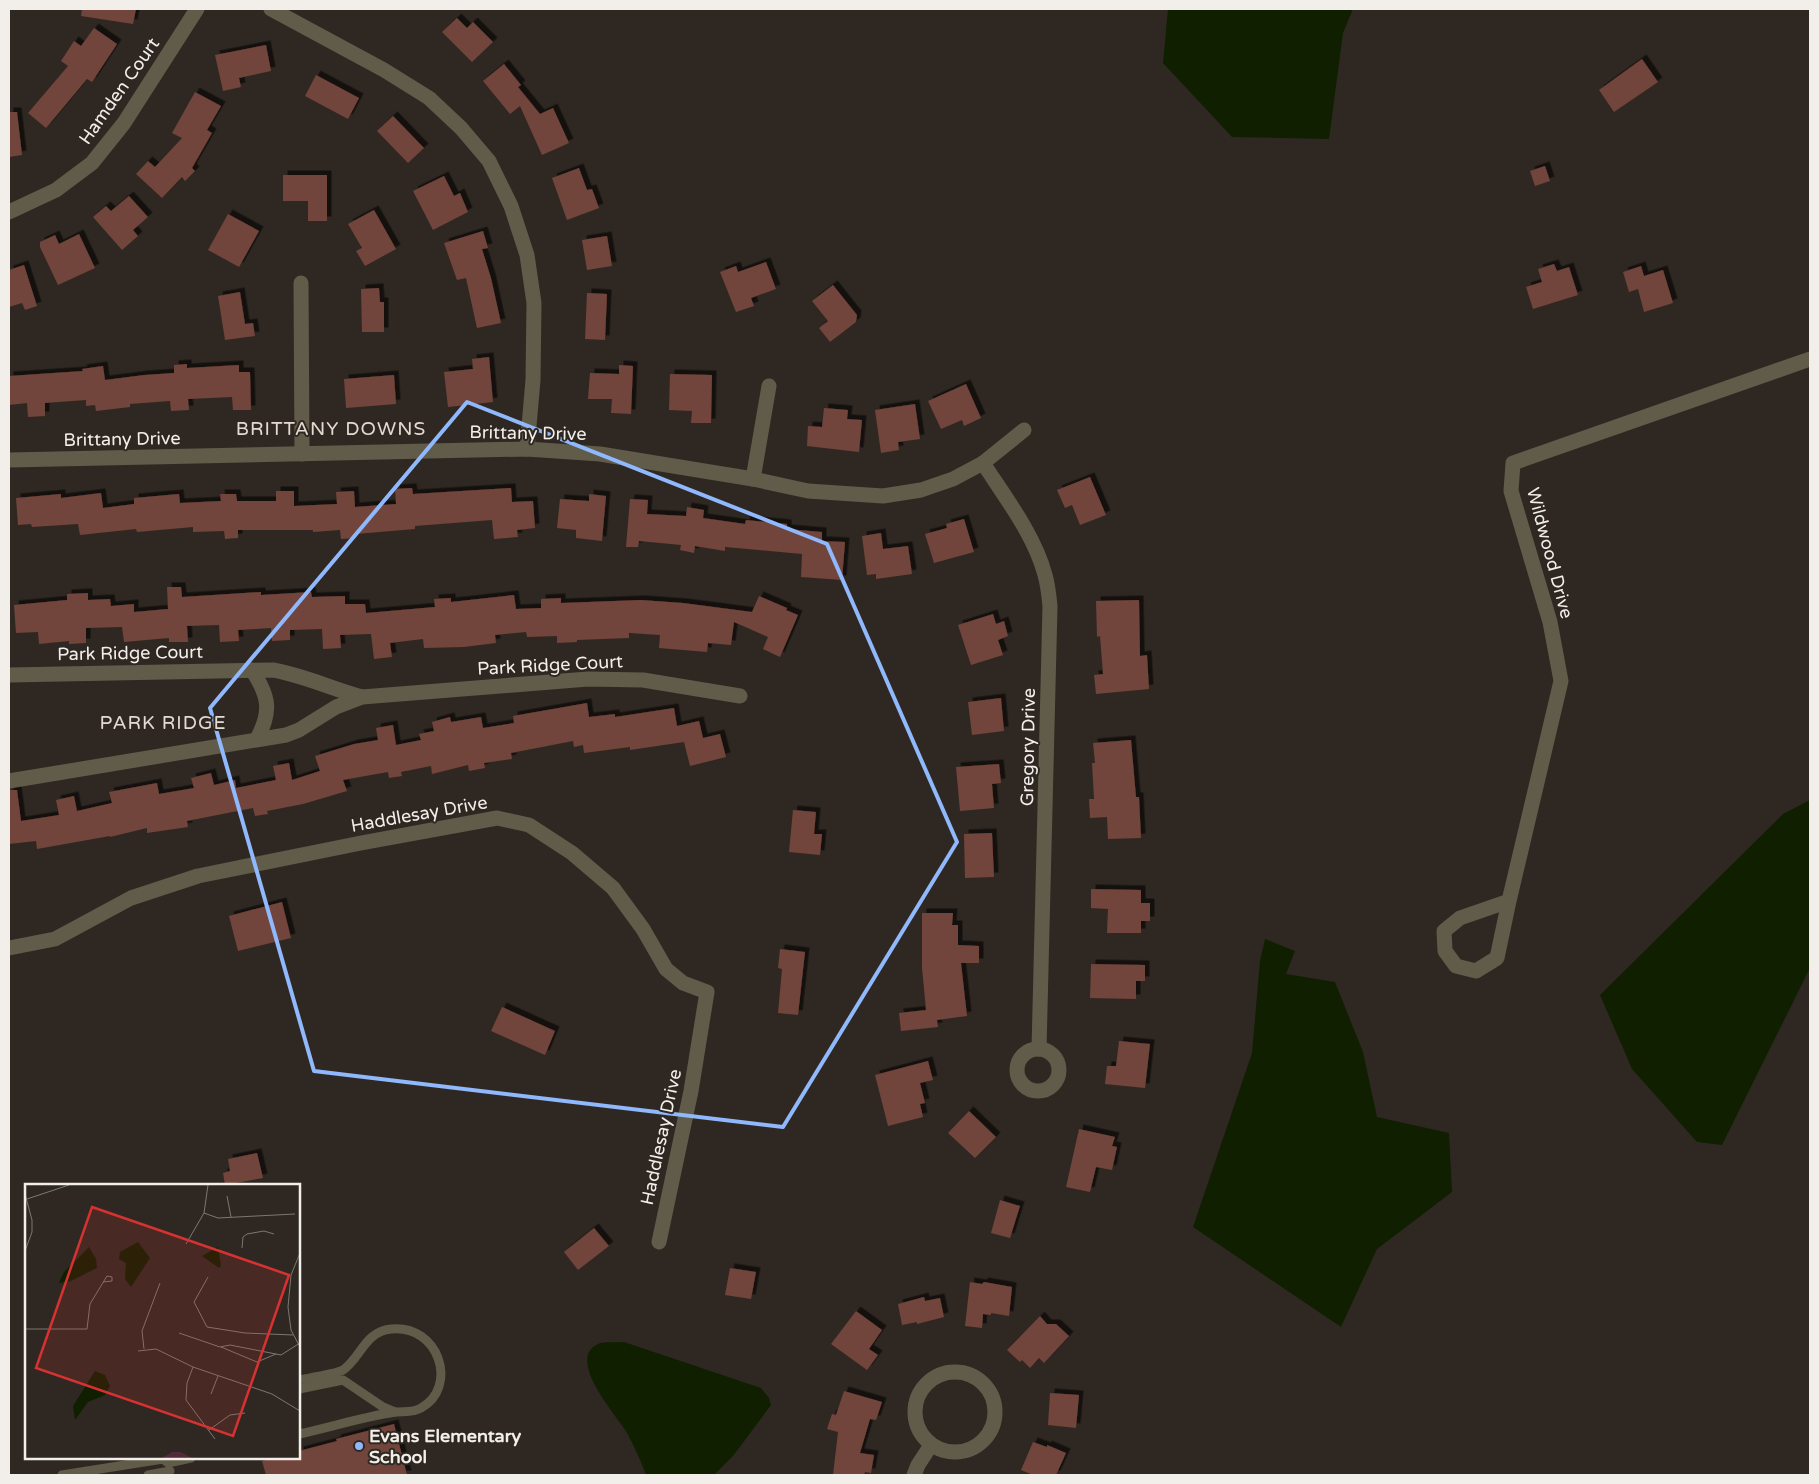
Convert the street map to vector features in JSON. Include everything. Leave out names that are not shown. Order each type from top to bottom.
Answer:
[{"type":"street","name":"Hamden Court","points":[[9,212],[56,190],[92,163],[124,123],[197,9]]},
{"type":"street","points":[[271,9],[384,70],[429,98],[461,128],[489,161],[511,206],[524,247],[534,303],[533,380],[528,449]]},
{"type":"street","points":[[301,283],[302,454]]},
{"type":"street","name":"Wildwood Drive","points":[[1509,901],[1460,918],[1444,931],[1445,951],[1456,966],[1476,971],[1497,958],[1561,681],[1550,622],[1512,491],[1513,463],[1810,360]]},
{"type":"street","points":[[753,479],[769,386]]},
{"type":"street","name":"Brittany Drive","points":[[9,460],[528,449],[600,454],[808,490],[883,496],[921,490],[953,479],[983,463],[1024,430]]},
{"type":"street","name":"Gregory Drive","points":[[983,463],[1021,522],[1035,548],[1045,574],[1050,606],[1039,1049]]},
{"type":"street","points":[[252,670],[266,696],[265,726],[257,739]]},
{"type":"street","name":"Park Ridge Court","points":[[9,676],[273,670],[289,672],[336,690],[362,697]]},
{"type":"street","name":"Park Ridge Court","points":[[9,781],[286,735],[299,730],[336,707],[362,697],[588,679],[643,680],[740,696]]},
{"type":"street","name":"Haddlesay Drive","points":[[9,948],[55,940],[131,898],[198,876],[360,843],[497,818],[529,825],[572,852],[612,888],[643,928],[666,969],[683,983],[707,992],[691,1091],[659,1242]]},
{"type":"street","points":[[947,1373],[961,1373],[973,1377],[984,1385],[991,1395],[994,1421],[989,1433],[980,1443],[969,1449],[956,1452],[943,1450],[932,1445],[922,1436],[916,1424],[914,1410],[917,1397],[924,1386],[935,1377],[947,1373]]},
{"type":"street","points":[[914,1475],[918,1465],[932,1445]]},
{"type":"lane","points":[[300,1380],[342,1370],[368,1340],[389,1329],[403,1329],[414,1332],[430,1343],[440,1365],[441,1377],[439,1388],[428,1404],[419,1410],[396,1412],[300,1434]]},
{"type":"lane","points":[[300,1390],[343,1380],[383,1406],[396,1412]]},
{"type":"lane","points":[[62,1475],[163,1459],[169,1467]]},
{"type":"lane","points":[[152,1474],[189,1459]]},
{"type":"highlighted area","points":[[467,402],[827,544],[957,842],[783,1127],[314,1071],[210,708]]},
{"type":"shaded area","points":[[1168,9],[1353,9],[1343,33],[1329,139],[1232,137],[1163,63]]},
{"type":"shaded area","points":[[1810,800],[1810,968],[1722,1145],[1697,1142],[1632,1069],[1600,995],[1783,814]]},
{"type":"shaded area","points":[[1265,939],[1295,951],[1286,974],[1335,982],[1363,1052],[1377,1117],[1449,1133],[1452,1192],[1377,1249],[1341,1327],[1193,1227],[1252,1053],[1260,961]]},
{"type":"shaded area","points":[[624,1342],[761,1388],[769,1398],[771,1405],[733,1456],[714,1475],[646,1475],[627,1433],[596,1388],[587,1362],[589,1351],[598,1344]]},
{"type":"building","points":[[82,9],[136,9],[133,24],[81,16]]},
{"type":"building","points":[[457,18],[467,28],[473,22],[493,42],[472,62],[442,32]]},
{"type":"building","points":[[94,28],[117,44],[92,82],[87,79],[46,128],[28,113],[68,66],[61,61],[74,41],[81,46]]},
{"type":"building","points":[[266,45],[271,71],[239,78],[241,87],[223,91],[215,55]]},
{"type":"building","points":[[1642,59],[1658,82],[1614,112],[1599,90]]},
{"type":"building","points":[[504,64],[521,85],[518,87],[540,114],[553,108],[569,143],[542,155],[520,106],[510,114],[483,81]]},
{"type":"building","points":[[316,75],[359,98],[348,119],[305,96]]},
{"type":"building","points":[[195,92],[221,106],[207,130],[212,133],[192,168],[195,171],[185,181],[182,177],[162,198],[136,174],[148,161],[155,167],[182,138],[172,133]]},
{"type":"building","points":[[9,112],[17,112],[22,155],[9,157]]},
{"type":"building","points":[[393,116],[424,148],[408,163],[377,131]]},
{"type":"building","points":[[1545,166],[1550,181],[1535,186],[1530,171]]},
{"type":"building","points":[[579,168],[587,190],[592,189],[599,208],[567,220],[552,178]]},
{"type":"building","points":[[283,175],[327,175],[327,221],[308,221],[308,201],[283,201]]},
{"type":"building","points":[[444,176],[454,196],[460,193],[468,212],[433,230],[413,191]]},
{"type":"building","points":[[129,196],[148,217],[133,230],[138,236],[122,250],[93,217],[106,206],[111,211]]},
{"type":"building","points":[[374,210],[396,249],[365,266],[356,251],[362,248],[348,224]]},
{"type":"building","points":[[228,214],[259,231],[239,267],[208,250]]},
{"type":"building","points":[[483,231],[488,248],[482,249],[491,278],[501,323],[477,328],[466,278],[457,280],[444,243]]},
{"type":"building","points":[[79,234],[95,268],[58,285],[40,247],[40,242],[55,235],[59,244]]},
{"type":"building","points":[[607,236],[612,266],[587,270],[582,240]]},
{"type":"building","points":[[766,262],[776,289],[751,298],[754,306],[736,312],[720,272],[736,266],[738,272]]},
{"type":"building","points":[[1554,264],[1557,271],[1569,267],[1578,295],[1533,309],[1526,287],[1542,282],[1538,269]]},
{"type":"building","points":[[24,265],[37,306],[25,310],[22,303],[9,307],[9,270]]},
{"type":"building","points":[[1641,266],[1644,276],[1663,270],[1673,303],[1644,312],[1638,289],[1629,292],[1623,272]]},
{"type":"building","points":[[833,285],[857,315],[856,322],[830,342],[819,328],[828,321],[812,301]]},
{"type":"building","points":[[379,288],[380,302],[384,302],[384,332],[362,332],[361,289]]},
{"type":"building","points":[[240,292],[245,324],[253,323],[255,336],[225,340],[218,296]]},
{"type":"building","points":[[587,293],[607,294],[605,340],[585,339]]},
{"type":"building","points":[[489,357],[493,402],[448,407],[444,372],[473,369],[472,359]]},
{"type":"building","points":[[187,364],[187,368],[239,365],[239,372],[250,372],[251,410],[233,410],[232,397],[188,399],[189,410],[171,411],[170,401],[130,404],[130,407],[96,411],[95,405],[86,406],[86,400],[45,403],[45,416],[28,417],[27,403],[9,405],[9,376],[83,371],[82,369],[103,366],[105,380],[174,373],[174,365]]},
{"type":"building","points":[[619,365],[633,366],[631,414],[611,413],[612,399],[588,399],[590,373],[619,374]]},
{"type":"building","points":[[670,374],[712,375],[711,423],[691,423],[692,411],[669,410]]},
{"type":"building","points":[[394,375],[396,404],[346,408],[344,379]]},
{"type":"building","points":[[966,384],[981,418],[964,426],[962,420],[941,429],[928,401]]},
{"type":"building","points":[[915,404],[920,439],[898,442],[899,450],[881,453],[875,410]]},
{"type":"building","points":[[824,408],[848,410],[847,419],[862,420],[859,452],[807,446],[808,426],[822,427]]},
{"type":"building","points":[[1090,477],[1106,515],[1080,525],[1072,505],[1065,508],[1057,490]]},
{"type":"building","points":[[412,488],[413,494],[511,488],[512,502],[533,501],[535,528],[517,530],[518,537],[494,539],[492,520],[415,526],[415,529],[356,534],[356,538],[341,539],[340,530],[313,532],[313,530],[238,530],[238,538],[225,539],[224,531],[193,532],[193,527],[137,532],[136,529],[80,535],[78,524],[32,527],[31,524],[18,525],[16,498],[61,494],[61,498],[101,493],[103,508],[134,504],[134,498],[179,494],[180,503],[221,501],[220,494],[236,494],[237,501],[276,501],[276,491],[294,491],[294,506],[337,504],[336,492],[354,491],[355,507],[396,504],[395,489]]},
{"type":"building","points":[[589,494],[606,496],[602,541],[576,538],[576,530],[557,528],[560,499],[589,501]]},
{"type":"building","points":[[630,499],[648,500],[647,514],[686,516],[687,507],[704,510],[703,518],[745,524],[746,520],[787,524],[787,529],[822,532],[822,541],[845,542],[842,580],[801,577],[802,554],[725,547],[725,551],[695,546],[694,553],[680,550],[681,545],[639,541],[638,547],[626,547]]},
{"type":"building","points":[[964,519],[974,552],[934,563],[925,534],[947,528],[946,524]]},
{"type":"building","points":[[881,533],[883,549],[908,546],[912,574],[876,579],[876,574],[867,575],[862,536]]},
{"type":"building","points":[[167,587],[181,587],[182,597],[261,592],[261,595],[311,592],[312,597],[345,596],[345,604],[365,604],[366,613],[435,607],[434,599],[451,598],[451,602],[514,595],[516,609],[541,608],[541,599],[561,598],[561,603],[641,600],[683,603],[752,612],[759,596],[798,615],[780,657],[763,649],[768,637],[734,622],[731,645],[708,643],[707,652],[659,648],[660,635],[629,633],[629,638],[577,640],[577,642],[557,643],[557,636],[527,637],[526,632],[495,635],[496,643],[464,647],[424,648],[423,639],[390,643],[392,657],[374,659],[371,634],[340,635],[341,648],[323,649],[322,629],[290,630],[290,640],[272,641],[271,628],[238,630],[239,641],[220,642],[219,625],[187,626],[188,642],[169,642],[169,638],[124,642],[122,627],[86,628],[86,643],[69,644],[69,641],[39,644],[38,632],[16,633],[14,605],[67,600],[67,594],[88,593],[88,600],[110,599],[111,606],[134,604],[134,612],[168,609]]},
{"type":"building","points":[[1139,600],[1140,656],[1147,655],[1149,689],[1096,694],[1094,675],[1103,674],[1100,636],[1097,637],[1096,601]]},
{"type":"building","points":[[993,614],[996,624],[1004,621],[1008,636],[998,640],[1003,655],[971,665],[958,625]]},
{"type":"building","points":[[1001,698],[1004,731],[972,735],[968,702]]},
{"type":"building","points":[[587,703],[589,717],[615,714],[615,717],[674,708],[677,726],[699,721],[703,738],[720,734],[726,757],[690,766],[684,742],[630,750],[630,747],[584,753],[583,745],[574,747],[573,741],[511,753],[512,759],[484,763],[485,768],[469,771],[468,765],[432,774],[431,766],[401,772],[402,776],[389,778],[388,772],[343,780],[347,791],[303,804],[267,811],[268,814],[255,816],[253,808],[187,821],[188,827],[147,833],[147,828],[110,837],[37,849],[36,841],[9,844],[9,790],[17,790],[21,821],[59,815],[56,800],[74,796],[77,811],[112,803],[109,792],[157,783],[159,794],[194,788],[191,778],[211,773],[214,785],[235,780],[236,788],[276,780],[273,766],[289,763],[292,780],[320,771],[315,756],[354,744],[378,740],[376,728],[393,725],[396,745],[421,740],[419,734],[434,731],[432,722],[450,717],[451,722],[481,717],[483,728],[514,723],[513,716]]},
{"type":"building","points":[[1131,740],[1136,797],[1139,797],[1141,838],[1108,839],[1107,817],[1090,818],[1089,799],[1094,799],[1092,763],[1095,763],[1093,743]]},
{"type":"building","points":[[999,764],[1001,783],[992,784],[994,808],[960,811],[956,767]]},
{"type":"building","points":[[793,810],[816,812],[814,834],[822,834],[820,855],[789,852]]},
{"type":"building","points":[[992,833],[994,877],[965,878],[964,834]]},
{"type":"building","points":[[1091,889],[1141,890],[1141,903],[1150,903],[1150,921],[1141,921],[1141,933],[1107,933],[1108,909],[1091,908]]},
{"type":"building","points":[[282,902],[291,938],[238,951],[229,916]]},
{"type":"building","points":[[922,913],[953,913],[952,925],[958,925],[958,945],[979,946],[979,963],[961,963],[967,1016],[937,1020],[938,1027],[901,1031],[899,1013],[926,1010],[922,968]]},
{"type":"building","points":[[780,949],[805,952],[798,1015],[778,1013],[782,969],[778,968]]},
{"type":"building","points":[[1091,964],[1145,965],[1145,981],[1136,981],[1136,999],[1090,998]]},
{"type":"building","points":[[502,1007],[555,1031],[545,1055],[491,1031]]},
{"type":"building","points":[[1119,1041],[1150,1044],[1145,1088],[1105,1084],[1107,1066],[1116,1066]]},
{"type":"building","points":[[928,1061],[933,1080],[920,1083],[925,1103],[920,1104],[923,1117],[888,1126],[875,1075]]},
{"type":"building","points":[[969,1111],[996,1137],[975,1158],[948,1133]]},
{"type":"building","points":[[1079,1129],[1115,1137],[1112,1146],[1117,1147],[1112,1170],[1096,1167],[1090,1192],[1066,1187]]},
{"type":"building","points":[[257,1153],[263,1178],[225,1184],[223,1173],[230,1171],[228,1159]]},
{"type":"building","points":[[1000,1200],[1020,1206],[1010,1238],[991,1233]]},
{"type":"building","points":[[594,1228],[609,1246],[578,1270],[564,1252]]},
{"type":"building","points":[[730,1268],[756,1272],[751,1299],[725,1295]]},
{"type":"building","points":[[970,1282],[982,1284],[984,1282],[1012,1287],[1009,1316],[991,1313],[991,1315],[983,1314],[982,1328],[965,1326]]},
{"type":"building","points":[[924,1297],[925,1301],[940,1298],[944,1317],[917,1324],[917,1322],[902,1325],[898,1304]]},
{"type":"building","points":[[856,1311],[882,1330],[869,1349],[878,1355],[867,1370],[831,1344]]},
{"type":"building","points":[[1040,1316],[1047,1324],[1056,1324],[1069,1336],[1044,1363],[1039,1358],[1030,1368],[1007,1350]]},
{"type":"building","points":[[844,1391],[882,1402],[876,1420],[870,1419],[860,1453],[874,1455],[871,1473],[865,1472],[864,1475],[833,1475],[838,1432],[827,1429],[832,1414],[836,1415]]},
{"type":"building","points":[[1050,1393],[1079,1395],[1076,1428],[1048,1425]]},
{"type":"building","name":"Evans Elementary School","points":[[394,1424],[407,1475],[266,1475],[262,1461],[270,1459],[300,1459],[300,1451],[337,1441],[336,1439]]},
{"type":"building","points":[[1033,1442],[1047,1447],[1047,1445],[1066,1453],[1056,1475],[1033,1475],[1021,1470]]},
{"type":"place","name":"Evans Elementary School","points":[[359,1446]]},
{"type":"district","name":"BRITTANY DOWNS","points":[[331,428]]},
{"type":"district","name":"PARK RIDGE","points":[[163,722]]}]
